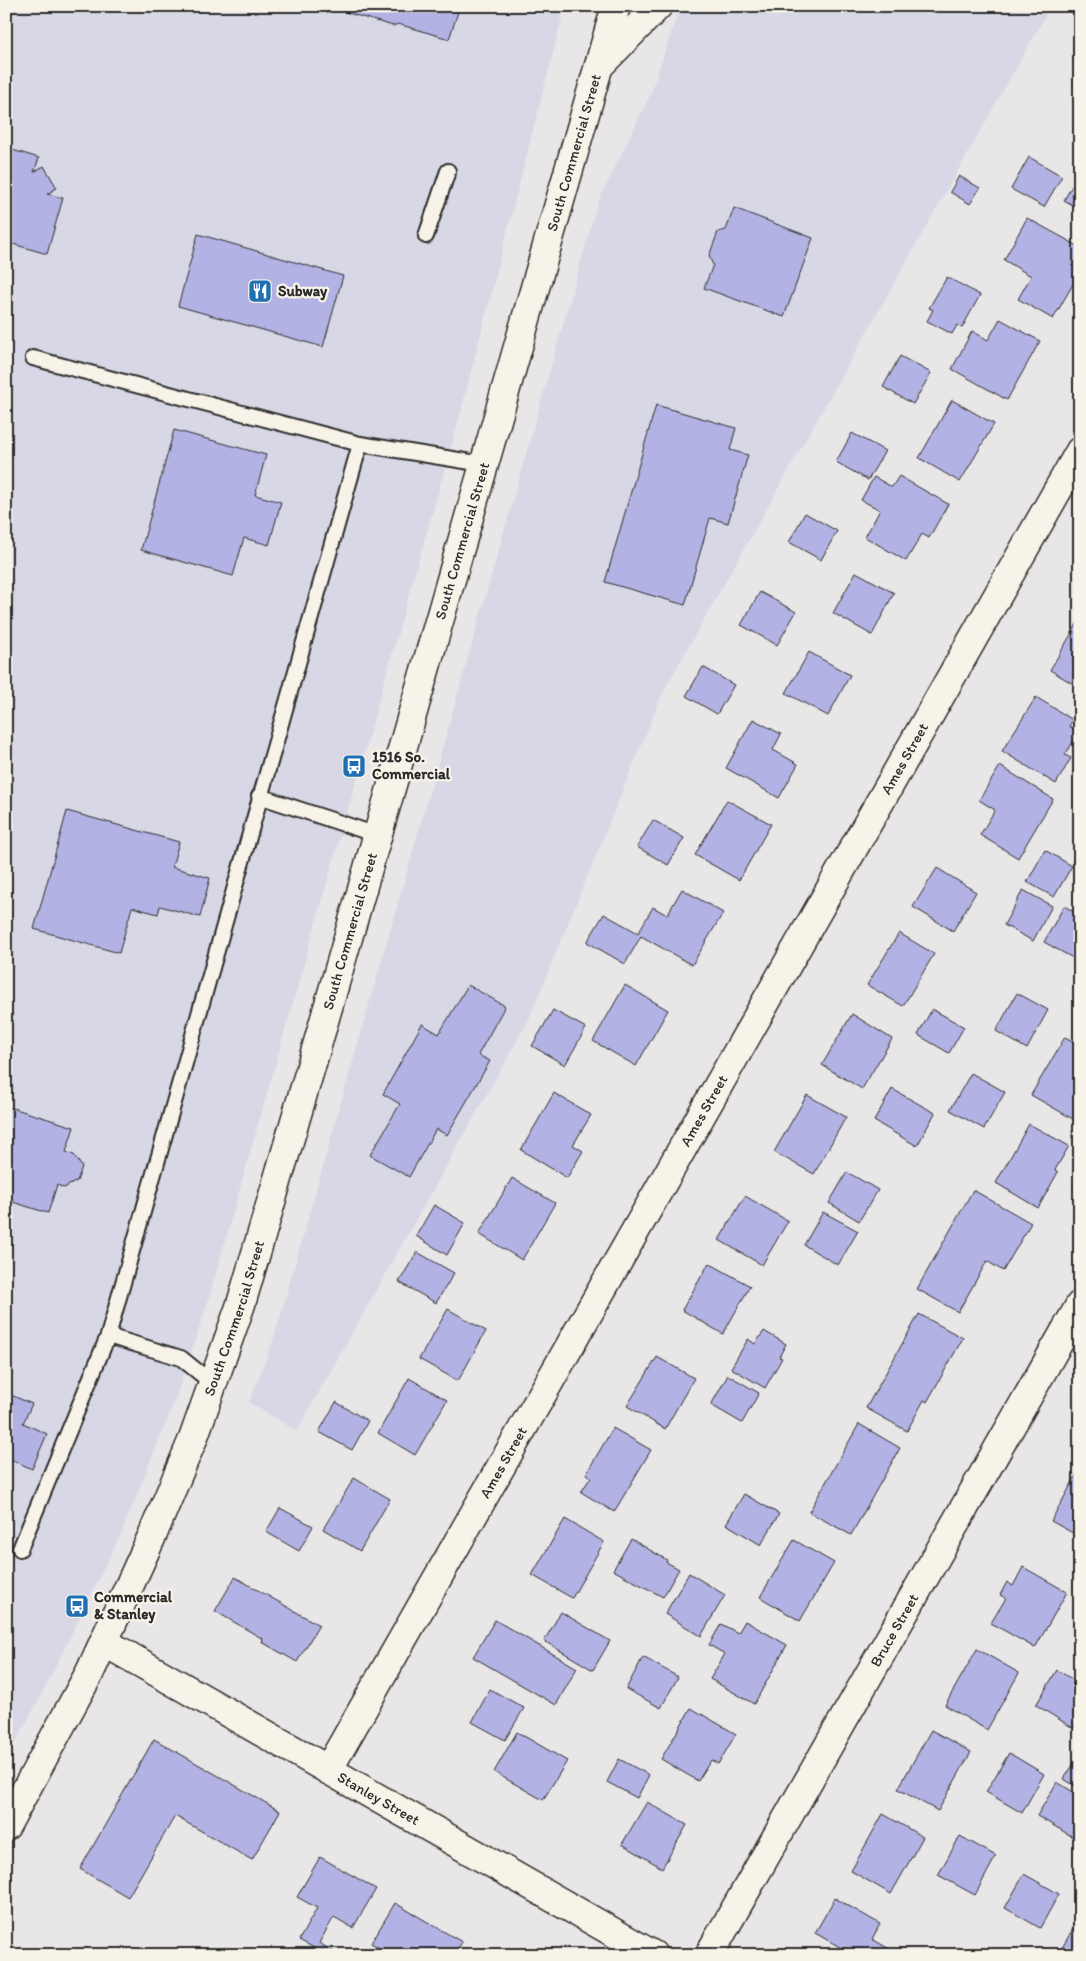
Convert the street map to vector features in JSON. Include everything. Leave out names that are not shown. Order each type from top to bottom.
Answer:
[{"type":"street","name":"South Commercial Street","points":[[6,1826],[90,1672],[152,1536],[192,1439],[241,1304],[616,6]]},
{"type":"street","points":[[598,67],[658,6]]},
{"type":"street","name":"Ames Street","points":[[328,1770],[1080,451]]},
{"type":"street","name":"Bruce Street","points":[[709,1955],[1080,1305]]},
{"type":"street","name":"Stanley Street","points":[[104,1642],[653,1955]]},
{"type":"lane","points":[[426,236],[448,171]]},
{"type":"lane","points":[[33,358],[360,444],[483,464]]},
{"type":"lane","points":[[20,1549],[108,1336],[360,444]]},
{"type":"lane","points":[[259,796],[377,835]]},
{"type":"lane","points":[[108,1336],[181,1358],[212,1384]]},
{"type":"shaded area","points":[[6,6],[565,6],[459,419],[206,1308],[175,1400],[121,1534],[39,1700],[6,1759]]},
{"type":"shaded area","points":[[680,6],[1051,6],[663,692],[528,1021],[297,1431],[249,1403],[273,1341],[598,202],[651,93]]},
{"type":"building","points":[[324,6],[460,6],[449,39],[398,24],[393,26]]},
{"type":"building","points":[[6,148],[39,158],[34,172],[44,166],[57,188],[47,194],[63,198],[47,254],[6,242]]},
{"type":"building","points":[[1029,157],[1062,176],[1044,207],[1011,189]]},
{"type":"building","points":[[1080,172],[1080,209],[1064,200]]},
{"type":"building","points":[[959,176],[980,188],[970,204],[950,192]]},
{"type":"building","points":[[734,208],[813,238],[784,317],[704,288],[713,265],[709,256],[718,232],[726,230]]},
{"type":"building","points":[[1027,218],[1080,247],[1080,272],[1053,319],[1018,299],[1031,276],[1004,260]]},
{"type":"building","name":"Subway","points":[[198,234],[343,276],[323,347],[178,306]]},
{"type":"building","points":[[947,277],[980,295],[962,328],[957,325],[952,334],[927,321],[933,310],[929,308]]},
{"type":"building","points":[[1000,319],[1040,341],[1007,400],[952,369],[972,331],[988,340]]},
{"type":"building","points":[[900,356],[931,373],[913,404],[883,387]]},
{"type":"building","points":[[952,400],[994,424],[960,482],[919,458]]},
{"type":"building","points":[[656,405],[736,428],[730,450],[748,455],[728,523],[710,518],[685,605],[605,582]]},
{"type":"building","points":[[174,430],[266,455],[255,495],[281,502],[269,545],[244,538],[233,576],[141,550]]},
{"type":"building","points":[[852,433],[885,451],[868,480],[836,462]]},
{"type":"building","points":[[899,476],[948,504],[929,538],[922,534],[906,561],[865,537],[880,510],[861,500],[874,477],[892,487]]},
{"type":"building","points":[[805,513],[837,531],[821,560],[789,542]]},
{"type":"building","points":[[856,572],[894,593],[872,635],[833,613]]},
{"type":"building","points":[[760,592],[796,612],[777,645],[741,625]]},
{"type":"building","points":[[1080,619],[1080,688],[1050,670]]},
{"type":"building","points":[[809,652],[850,675],[828,716],[786,693]]},
{"type":"building","points":[[703,667],[734,685],[717,714],[686,696]]},
{"type":"building","points":[[1036,697],[1073,720],[1069,726],[1079,732],[1065,755],[1071,758],[1056,784],[1002,751]]},
{"type":"building","points":[[753,719],[781,734],[773,750],[798,764],[779,798],[726,768]]},
{"type":"building","points":[[1000,766],[1053,799],[1018,858],[980,835],[995,810],[979,800]]},
{"type":"building","points":[[727,800],[771,824],[739,880],[695,855]]},
{"type":"building","points":[[67,811],[179,842],[172,867],[210,878],[200,917],[160,906],[158,914],[132,907],[119,953],[34,929]]},
{"type":"building","points":[[653,820],[684,838],[668,865],[637,847]]},
{"type":"building","points":[[1045,850],[1072,866],[1054,897],[1027,882]]},
{"type":"building","points":[[937,868],[976,892],[953,931],[913,907]]},
{"type":"building","points":[[682,889],[723,913],[692,965],[641,936],[625,964],[587,942],[604,914],[638,933],[653,907],[667,915]]},
{"type":"building","points":[[1023,890],[1052,906],[1033,941],[1004,925]]},
{"type":"building","points":[[1064,906],[1080,915],[1080,962],[1044,942]]},
{"type":"building","points":[[899,933],[934,954],[903,1006],[867,985]]},
{"type":"building","points":[[468,985],[505,1006],[478,1055],[490,1061],[447,1135],[436,1129],[409,1177],[370,1155],[400,1104],[383,1094],[422,1024],[439,1034]]},
{"type":"building","points":[[625,985],[668,1010],[636,1066],[593,1041]]},
{"type":"building","points":[[1017,993],[1048,1010],[1027,1049],[996,1031]]},
{"type":"building","points":[[932,1009],[964,1027],[949,1053],[918,1035]]},
{"type":"building","points":[[553,1010],[586,1028],[565,1065],[532,1046]]},
{"type":"building","points":[[852,1014],[892,1039],[862,1089],[822,1065]]},
{"type":"building","points":[[1065,1037],[1080,1045],[1080,1108],[1073,1119],[1031,1095]]},
{"type":"building","points":[[971,1073],[1005,1092],[984,1129],[950,1110]]},
{"type":"building","points":[[892,1089],[935,1113],[917,1146],[874,1121]]},
{"type":"building","points":[[554,1093],[591,1115],[573,1145],[583,1151],[567,1178],[521,1150]]},
{"type":"building","points":[[807,1095],[846,1117],[814,1174],[774,1152]]},
{"type":"building","points":[[6,1106],[74,1127],[66,1152],[74,1155],[82,1167],[77,1181],[64,1188],[57,1185],[48,1213],[6,1200]]},
{"type":"building","points":[[1029,1124],[1069,1146],[1055,1170],[1058,1172],[1038,1208],[996,1183]]},
{"type":"building","points":[[847,1172],[878,1190],[859,1221],[829,1203]]},
{"type":"building","points":[[512,1178],[555,1203],[522,1260],[479,1234]]},
{"type":"building","points":[[973,1190],[1031,1223],[1003,1271],[987,1261],[958,1312],[917,1289]]},
{"type":"building","points":[[745,1196],[788,1221],[762,1265],[719,1240]]},
{"type":"building","points":[[434,1205],[465,1223],[447,1255],[416,1236]]},
{"type":"building","points":[[823,1212],[858,1231],[838,1265],[804,1245]]},
{"type":"building","points":[[417,1252],[454,1273],[436,1303],[399,1282]]},
{"type":"building","points":[[709,1263],[750,1286],[723,1334],[682,1310]]},
{"type":"building","points":[[448,1309],[486,1331],[458,1381],[419,1359]]},
{"type":"building","points":[[919,1314],[963,1338],[927,1402],[924,1400],[907,1431],[866,1408]]},
{"type":"building","points":[[764,1331],[786,1344],[779,1357],[782,1358],[765,1388],[731,1368],[748,1339],[755,1344]]},
{"type":"building","points":[[657,1357],[694,1378],[665,1429],[627,1406]]},
{"type":"building","points":[[728,1375],[759,1393],[742,1423],[711,1405]]},
{"type":"building","points":[[409,1378],[447,1400],[415,1455],[378,1433]]},
{"type":"building","points":[[6,1393],[32,1404],[23,1423],[47,1434],[32,1469],[6,1457]]},
{"type":"building","points":[[336,1402],[368,1421],[352,1450],[319,1432]]},
{"type":"building","points":[[859,1424],[900,1448],[851,1535],[809,1512]]},
{"type":"building","points":[[613,1428],[651,1450],[614,1512],[581,1492],[591,1477],[586,1474]]},
{"type":"building","points":[[1077,1474],[1080,1476],[1080,1537],[1051,1521]]},
{"type":"building","points":[[354,1478],[390,1499],[360,1551],[323,1529]]},
{"type":"building","points":[[744,1494],[779,1514],[761,1545],[726,1524]]},
{"type":"building","points":[[280,1508],[313,1526],[299,1551],[266,1532]]},
{"type":"building","points":[[565,1519],[604,1542],[572,1598],[532,1575]]},
{"type":"building","points":[[631,1539],[679,1569],[663,1597],[613,1570]]},
{"type":"building","points":[[794,1540],[834,1563],[800,1621],[760,1597]]},
{"type":"building","points":[[1023,1567],[1067,1592],[1035,1648],[991,1623],[1006,1598],[1000,1595],[1007,1582],[1013,1586]]},
{"type":"building","points":[[689,1573],[725,1595],[701,1636],[665,1614]]},
{"type":"building","points":[[235,1577],[319,1625],[297,1662],[262,1642],[263,1639],[215,1611]]},
{"type":"building","points":[[561,1612],[610,1641],[593,1670],[544,1641]]},
{"type":"building","points":[[495,1620],[577,1668],[556,1705],[473,1657]]},
{"type":"building","points":[[745,1621],[787,1645],[754,1704],[710,1679],[725,1654],[709,1645],[721,1624],[738,1633]]},
{"type":"building","points":[[977,1649],[1019,1673],[987,1730],[945,1705]]},
{"type":"building","points":[[643,1657],[678,1677],[661,1708],[626,1689]]},
{"type":"building","points":[[1057,1670],[1080,1684],[1080,1717],[1073,1728],[1036,1705]]},
{"type":"building","points":[[490,1689],[524,1708],[505,1740],[472,1722]]},
{"type":"building","points":[[691,1708],[736,1734],[718,1764],[711,1760],[698,1781],[661,1759]]},
{"type":"building","points":[[931,1730],[971,1752],[938,1811],[898,1789]]},
{"type":"building","points":[[517,1732],[567,1761],[543,1800],[494,1772]]},
{"type":"building","points":[[154,1739],[280,1811],[252,1860],[175,1816],[128,1897],[80,1869]]},
{"type":"building","points":[[1009,1753],[1044,1774],[1022,1813],[986,1792]]},
{"type":"building","points":[[1080,1754],[1080,1789],[1064,1779]]},
{"type":"building","points":[[619,1759],[649,1775],[637,1798],[607,1782]]},
{"type":"building","points":[[1057,1782],[1080,1796],[1080,1841],[1037,1816]]},
{"type":"building","points":[[647,1802],[687,1825],[662,1868],[622,1844]]},
{"type":"building","points":[[883,1814],[923,1837],[891,1894],[851,1871]]},
{"type":"building","points":[[960,1836],[996,1856],[975,1895],[938,1875]]},
{"type":"building","points":[[320,1857],[376,1889],[353,1928],[334,1917],[319,1943],[340,1955],[312,1955],[316,1949],[299,1940],[317,1908],[297,1897]]},
{"type":"building","points":[[1024,1874],[1059,1894],[1040,1928],[1005,1908]]},
{"type":"building","points":[[835,1898],[880,1924],[872,1939],[900,1955],[854,1955],[815,1933]]},
{"type":"building","points":[[395,1903],[462,1942],[454,1955],[390,1955],[371,1943]]},
{"type":"building","points":[[1075,1925],[1080,1928],[1080,1955],[1058,1955]]},
{"type":"place","name":"Subway","points":[[260,291]]},
{"type":"place","name":"1516 So. Commercial","points":[[354,766]]},
{"type":"place","name":"Commercial & Stanley","points":[[77,1606]]}]
